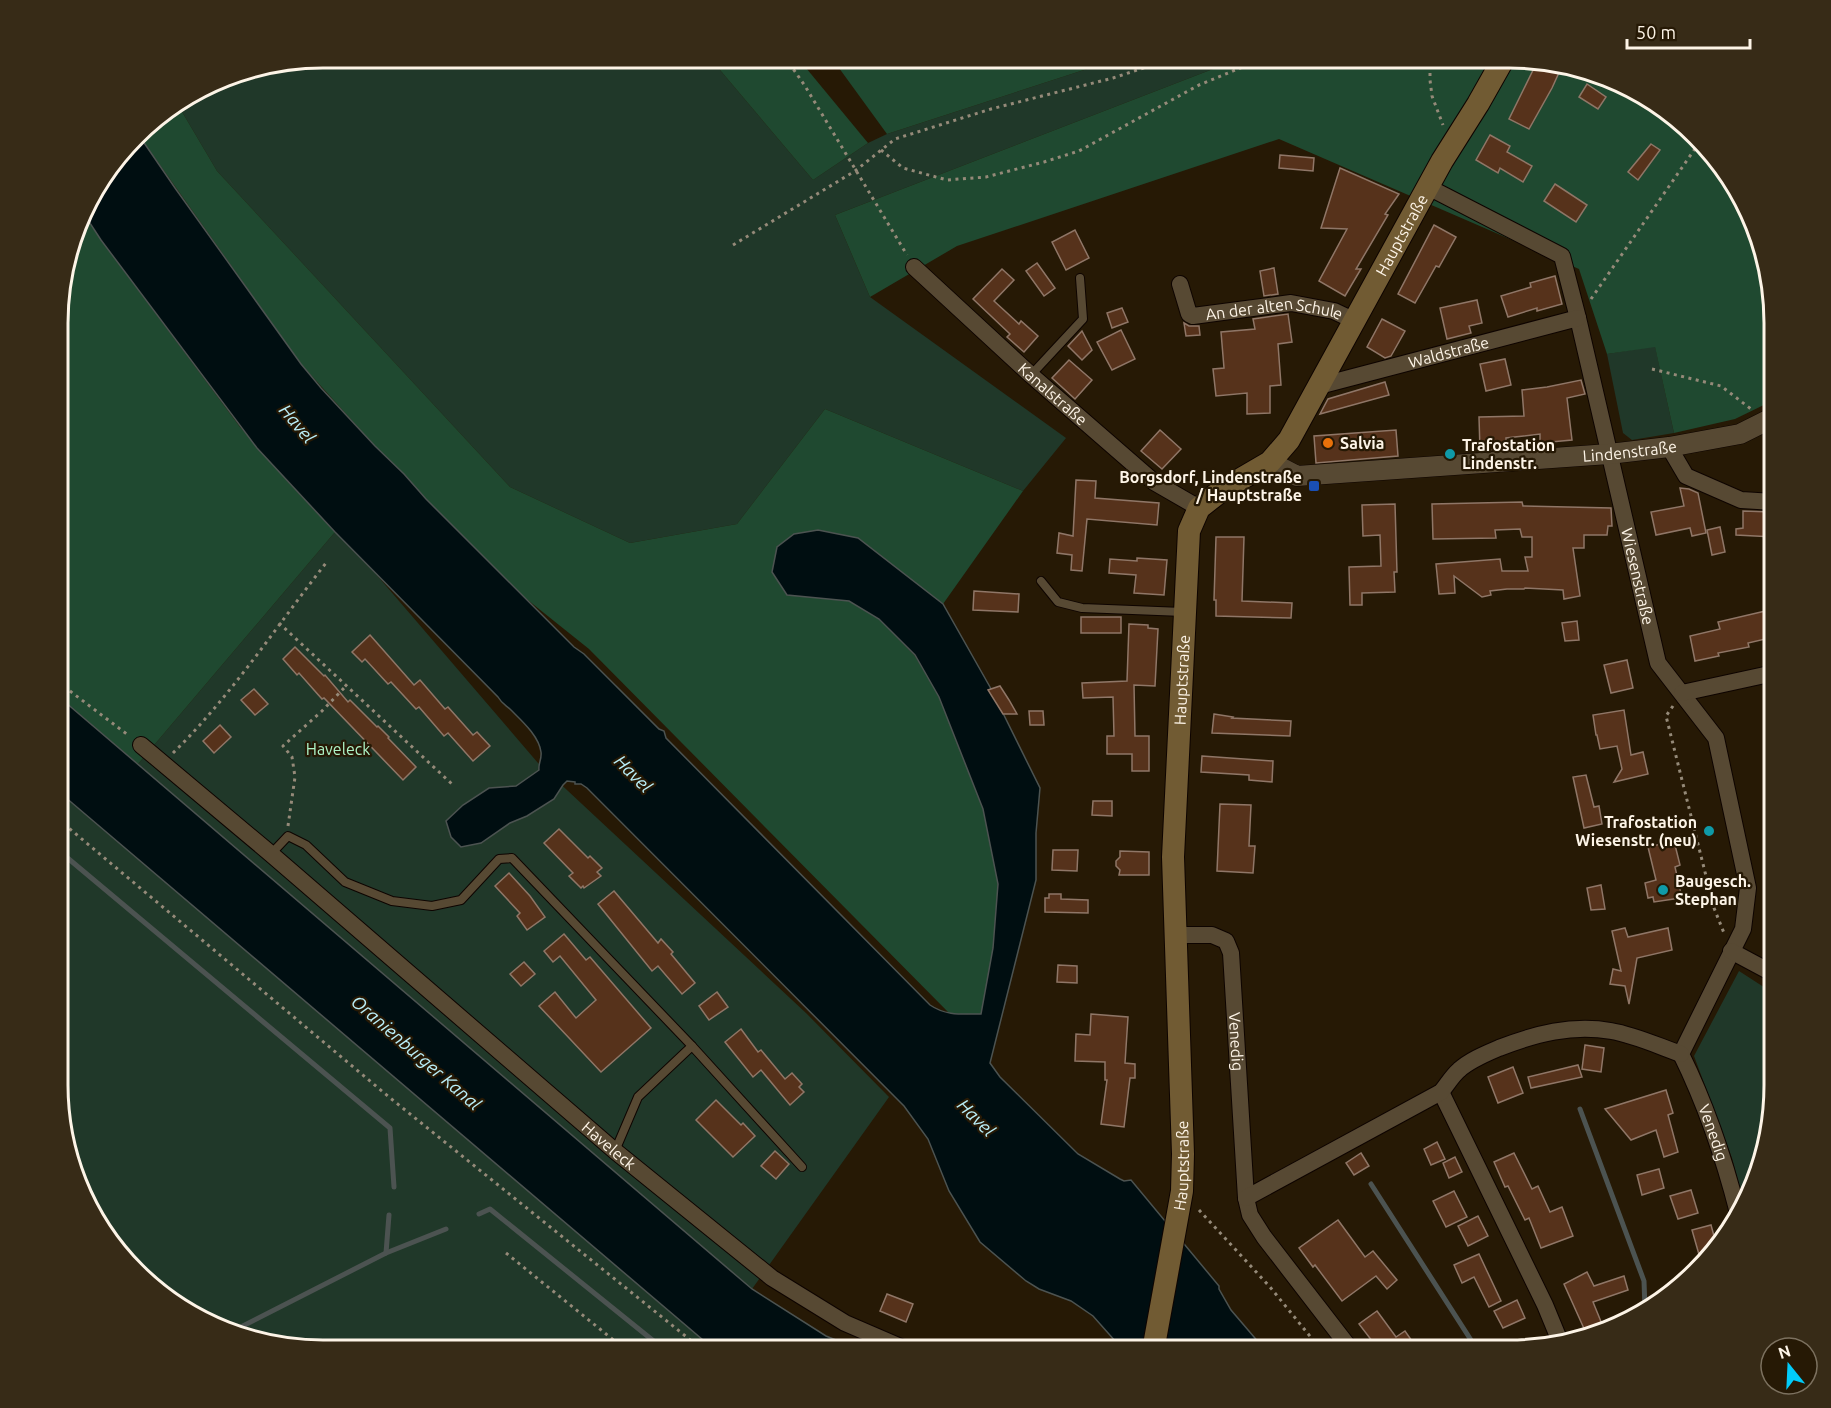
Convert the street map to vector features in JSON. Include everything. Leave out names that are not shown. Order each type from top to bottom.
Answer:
[{"type":"main road","name":"Hauptstraße","points":[[1155,1340],[1182,1191],[1183,1154],[1173,857],[1189,531],[1199,508],[1222,490],[1270,462],[1289,440],[1442,160],[1499,67]]},
{"type":"street","points":[[1428,187],[1562,256],[1609,454]]},
{"type":"street","name":"Kanalstraße","points":[[914,267],[1031,375],[1154,482],[1199,508]]},
{"type":"street","name":"An der alten Schule","points":[[1180,284],[1189,314],[1193,316],[1291,303],[1334,310],[1355,321]]},
{"type":"street","name":"Waldstraße","points":[[1319,386],[1578,318]]},
{"type":"street","name":"Lindenstraße","points":[[1270,462],[1297,476],[1609,454],[1670,447],[1740,434],[1764,422]]},
{"type":"street","points":[[1670,447],[1686,476],[1741,500],[1764,501]]},
{"type":"street","name":"Wiesenstraße","points":[[1609,454],[1658,663],[1716,738],[1748,888],[1743,929],[1731,951]]},
{"type":"street","points":[[1682,693],[1764,675]]},
{"type":"street","name":"Haveleck","points":[[141,745],[615,1151],[772,1278],[845,1323],[884,1340]]},
{"type":"street","name":"Venedig","points":[[1175,935],[1212,935],[1226,941],[1231,953],[1246,1198],[1251,1215],[1264,1237],[1344,1340]]},
{"type":"street","points":[[1246,1198],[1441,1092],[1459,1070],[1481,1055],[1524,1038],[1558,1030],[1611,1031],[1681,1054],[1731,951],[1764,969]]},
{"type":"street","name":"Venedig","points":[[1681,1054],[1714,1132],[1735,1202]]},
{"type":"street","points":[[1441,1092],[1545,1305],[1557,1336]]},
{"type":"lane","points":[[1031,375],[1083,319],[1080,278]]},
{"type":"lane","points":[[1041,581],[1058,602],[1082,608],[1184,612]]},
{"type":"lane","points":[[271,854],[288,836],[306,845],[345,882],[392,901],[432,906],[461,900],[499,859],[512,858],[692,1046],[802,1167]]},
{"type":"lane","points":[[615,1151],[638,1097],[692,1046]]},
{"type":"path","points":[[792,67],[914,267]]},
{"type":"path","points":[[733,245],[855,171],[895,139],[991,109],[1113,78],[1147,67]]},
{"type":"path","points":[[881,150],[903,168],[947,180],[986,177],[1079,151],[1199,85],[1243,67]]},
{"type":"path","points":[[1430,67],[1432,96],[1443,130]]},
{"type":"path","points":[[1578,318],[1695,149]]},
{"type":"path","points":[[1652,369],[1721,386],[1764,415]]},
{"type":"path","points":[[169,769],[173,753],[201,726],[229,692],[326,563]]},
{"type":"path","points":[[279,623],[453,785]]},
{"type":"path","points":[[288,836],[295,777],[292,757],[283,746],[346,686]]},
{"type":"path","points":[[68,690],[141,745]]},
{"type":"path","points":[[1682,693],[1666,716],[1714,908],[1731,951]]},
{"type":"path","points":[[68,827],[389,1096],[690,1340]]},
{"type":"path","points":[[1182,1191],[1270,1287],[1313,1340]]},
{"type":"path","points":[[506,1253],[613,1340]]},
{"type":"green space","points":[[717,67],[813,180],[868,143],[887,134],[1093,67],[1218,67],[835,215],[870,297],[1066,438],[1023,491],[825,409],[737,524],[630,543],[510,487],[217,171],[181,110],[209,94],[240,81],[272,72],[305,68]]},
{"type":"green space","points":[[717,67],[805,67],[868,143],[813,180]]},
{"type":"green space","points":[[838,67],[1093,67],[887,134]]},
{"type":"green space","points":[[1218,67],[1509,67],[1559,72],[1606,87],[1650,110],[1689,142],[1721,181],[1744,225],[1759,272],[1764,322],[1764,405],[1735,419],[1674,433],[1655,347],[1607,354],[1579,269],[1279,139],[957,246],[870,297],[835,215]]},
{"type":"green space","points":[[181,110],[217,171],[510,487],[630,543],[737,524],[825,409],[1023,491],[943,604],[858,538],[787,595],[849,601],[879,619],[915,656],[939,697],[983,809],[998,884],[993,948],[981,1014],[950,1014],[589,649],[519,593],[375,446],[301,364],[143,141]]},
{"type":"green space","points":[[89,221],[240,427],[335,532],[138,764],[68,704],[68,305],[72,272]]},
{"type":"green space","points":[[1655,346],[1674,433],[1632,440],[1623,433],[1607,354]]},
{"type":"green space","name":"Haveleck","points":[[335,532],[375,573],[538,763],[806,1013],[889,1097],[752,1289],[138,764]]},
{"type":"green space","points":[[68,800],[703,1340],[305,1340],[272,1336],[225,1321],[181,1298],[154,1277],[131,1254],[110,1227],[87,1183],[72,1136],[68,1103]]},
{"type":"green space","points":[[1739,971],[1764,987],[1763,1103],[1755,1152],[1741,1191],[1732,1158],[1694,1056]]},
{"type":"water","name":"Havel","points":[[143,141],[301,364],[375,446],[574,647],[584,654],[659,729],[664,731],[666,738],[930,1005],[948,1013],[981,1014],[993,948],[998,884],[983,809],[939,697],[915,655],[879,619],[849,601],[787,595],[772,572],[777,547],[794,534],[818,530],[858,538],[943,604],[990,687],[1040,788],[1036,833],[1036,880],[990,1063],[1000,1077],[1078,1154],[1124,1181],[1131,1180],[1219,1286],[1231,1310],[1257,1340],[1114,1340],[1093,1316],[1071,1301],[1039,1289],[1026,1281],[980,1242],[949,1191],[928,1139],[904,1106],[581,784],[567,781],[554,799],[527,816],[510,823],[481,843],[461,847],[451,837],[446,821],[463,805],[489,788],[516,786],[539,770],[541,752],[537,740],[525,724],[335,532],[257,448],[89,221],[110,181]]},
{"type":"water","name":"Oranienburger Kanal","points":[[68,705],[752,1289],[836,1340],[703,1340],[68,800]]},
{"type":"building","points":[[1534,69],[1559,72],[1529,129],[1509,119]]},
{"type":"building","points":[[1587,84],[1606,97],[1598,109],[1579,97]]},
{"type":"building","points":[[1490,135],[1510,146],[1507,152],[1532,166],[1523,182],[1500,168],[1498,173],[1476,160]]},
{"type":"building","points":[[1651,144],[1660,150],[1638,180],[1628,172]]},
{"type":"building","points":[[1280,155],[1314,158],[1313,171],[1279,168]]},
{"type":"building","points":[[1340,168],[1399,194],[1385,214],[1388,215],[1356,269],[1361,269],[1345,296],[1319,281],[1347,229],[1321,228]]},
{"type":"building","points":[[1555,184],[1587,205],[1576,222],[1544,201]]},
{"type":"building","points":[[1434,225],[1456,237],[1415,303],[1398,294]]},
{"type":"building","points":[[1075,230],[1089,258],[1066,270],[1052,242]]},
{"type":"building","points":[[1037,263],[1055,288],[1044,296],[1026,271]]},
{"type":"building","points":[[1274,268],[1278,294],[1264,296],[1260,271]]},
{"type":"building","points":[[1002,269],[1014,280],[994,301],[1019,324],[1021,321],[1038,336],[1024,352],[1007,337],[1010,334],[973,299]]},
{"type":"building","points":[[1555,276],[1562,304],[1537,311],[1537,308],[1508,317],[1501,296],[1531,287],[1530,283]]},
{"type":"building","points":[[1477,300],[1482,323],[1469,326],[1471,333],[1447,339],[1440,308]]},
{"type":"building","points":[[1122,308],[1128,322],[1112,328],[1107,313]]},
{"type":"building","points":[[1288,314],[1292,342],[1278,344],[1281,385],[1270,386],[1270,413],[1247,414],[1247,393],[1216,396],[1213,369],[1224,368],[1221,332],[1255,329],[1253,319]]},
{"type":"building","points":[[1382,319],[1405,331],[1391,356],[1385,358],[1367,347]]},
{"type":"building","points":[[1184,323],[1189,326],[1199,326],[1200,335],[1186,336]]},
{"type":"building","points":[[1121,330],[1135,359],[1112,370],[1097,342]]},
{"type":"building","points":[[1082,331],[1092,350],[1082,360],[1068,346]]},
{"type":"building","points":[[1505,359],[1511,385],[1486,391],[1480,364]]},
{"type":"building","points":[[1069,360],[1092,380],[1075,399],[1052,378]]},
{"type":"building","points":[[1581,380],[1585,394],[1567,398],[1572,440],[1540,443],[1540,434],[1506,438],[1506,449],[1480,450],[1479,417],[1524,416],[1522,390]]},
{"type":"building","points":[[1385,382],[1389,395],[1320,414],[1328,399]]},
{"type":"building","points":[[1160,430],[1181,449],[1162,469],[1141,451]]},
{"type":"building","points":[[1396,430],[1398,456],[1316,463],[1314,436]]},
{"type":"building","points":[[1076,480],[1096,481],[1095,498],[1159,503],[1157,525],[1087,519],[1082,571],[1071,570],[1072,555],[1057,553],[1059,533],[1073,536]]},
{"type":"building","points":[[1680,488],[1698,493],[1706,533],[1692,536],[1690,528],[1656,535],[1651,512],[1684,506]]},
{"type":"building","points":[[1522,502],[1523,506],[1611,508],[1612,526],[1608,526],[1607,535],[1584,535],[1584,548],[1573,548],[1580,596],[1564,599],[1563,590],[1525,588],[1490,591],[1491,595],[1482,597],[1454,576],[1455,593],[1439,594],[1436,564],[1500,559],[1502,571],[1528,571],[1525,557],[1532,557],[1532,537],[1522,537],[1520,529],[1495,530],[1496,538],[1433,539],[1432,504]]},
{"type":"building","points":[[1395,504],[1397,572],[1394,572],[1395,592],[1362,593],[1362,605],[1350,605],[1349,567],[1381,566],[1380,535],[1363,536],[1362,505]]},
{"type":"building","points":[[1743,511],[1764,512],[1764,536],[1736,535],[1736,529],[1743,528]]},
{"type":"building","points":[[1720,527],[1725,552],[1712,555],[1707,530]]},
{"type":"building","points":[[1216,537],[1244,537],[1242,601],[1292,603],[1291,618],[1216,616],[1216,600],[1214,600]]},
{"type":"building","points":[[1137,558],[1167,560],[1164,595],[1134,593],[1136,575],[1109,573],[1110,559],[1137,561]]},
{"type":"building","points":[[974,591],[1019,594],[1018,612],[973,610]]},
{"type":"building","points":[[1764,611],[1764,639],[1748,643],[1749,647],[1718,653],[1719,656],[1695,661],[1690,636],[1720,629],[1718,622]]},
{"type":"building","points":[[1081,617],[1121,617],[1121,633],[1081,633]]},
{"type":"building","points":[[1577,621],[1579,640],[1565,641],[1562,623]]},
{"type":"building","points":[[1129,624],[1148,625],[1148,628],[1158,629],[1155,686],[1134,685],[1135,736],[1149,736],[1149,771],[1132,771],[1132,754],[1107,754],[1107,736],[1114,736],[1113,697],[1083,698],[1082,683],[1127,681]]},
{"type":"building","points":[[370,635],[414,685],[420,680],[445,709],[448,707],[473,735],[477,732],[490,746],[473,761],[448,733],[444,736],[419,707],[416,709],[391,682],[388,684],[365,659],[362,662],[352,652]]},
{"type":"building","points":[[295,647],[325,675],[348,702],[350,700],[378,726],[416,767],[403,780],[283,659]]},
{"type":"building","points":[[1627,660],[1633,688],[1611,693],[1604,665]]},
{"type":"building","points":[[1000,686],[1017,714],[1003,714],[988,690]]},
{"type":"building","points":[[254,689],[268,704],[255,715],[241,700]]},
{"type":"building","points":[[1624,710],[1631,755],[1643,752],[1648,774],[1614,782],[1622,769],[1617,746],[1600,749],[1593,715]]},
{"type":"building","points":[[1029,711],[1043,711],[1044,725],[1030,725]]},
{"type":"building","points":[[1214,714],[1232,718],[1291,721],[1290,736],[1212,733]]},
{"type":"building","points":[[220,725],[231,737],[214,753],[203,741]]},
{"type":"building","points":[[1202,756],[1273,761],[1272,782],[1249,780],[1249,775],[1201,772]]},
{"type":"building","points":[[1586,775],[1594,807],[1599,806],[1602,824],[1584,828],[1573,777]]},
{"type":"building","points":[[1093,801],[1112,801],[1112,816],[1092,815]]},
{"type":"building","points":[[1220,804],[1251,805],[1249,846],[1255,846],[1253,873],[1217,871]]},
{"type":"building","points":[[559,829],[588,858],[590,856],[602,868],[597,872],[601,876],[584,888],[583,886],[581,888],[569,876],[573,873],[544,843]]},
{"type":"building","points":[[1674,841],[1680,865],[1675,867],[1680,898],[1654,902],[1653,897],[1648,898],[1645,883],[1656,880],[1648,847]]},
{"type":"building","points":[[1053,850],[1078,850],[1077,871],[1052,870]]},
{"type":"building","points":[[1120,851],[1149,852],[1149,875],[1119,875],[1120,870],[1116,866],[1116,861],[1120,857]]},
{"type":"building","points":[[509,873],[545,917],[527,930],[517,916],[520,913],[495,886]]},
{"type":"building","points":[[1601,885],[1605,909],[1591,910],[1587,888]]},
{"type":"building","points":[[614,891],[658,943],[661,939],[673,952],[671,954],[695,983],[682,994],[658,966],[652,971],[598,904]]},
{"type":"building","points":[[1049,894],[1061,894],[1061,899],[1088,900],[1088,913],[1045,912],[1045,898],[1049,898]]},
{"type":"building","points":[[1625,928],[1628,937],[1668,928],[1672,950],[1637,958],[1629,1004],[1625,986],[1610,984],[1613,969],[1621,971],[1612,931]]},
{"type":"building","points":[[564,934],[586,960],[590,957],[651,1028],[601,1072],[539,1006],[555,992],[576,1018],[596,1000],[560,956],[553,962],[544,951]]},
{"type":"building","points":[[524,962],[535,974],[521,986],[510,974]]},
{"type":"building","points":[[1058,965],[1077,966],[1077,983],[1057,982]]},
{"type":"building","points":[[717,992],[728,1007],[709,1020],[699,1006]]},
{"type":"building","points":[[1091,1014],[1128,1017],[1125,1063],[1135,1064],[1135,1078],[1130,1078],[1124,1127],[1101,1124],[1107,1080],[1105,1080],[1105,1062],[1075,1061],[1076,1034],[1090,1035]]},
{"type":"building","points":[[741,1029],[758,1052],[761,1050],[785,1079],[792,1073],[802,1084],[799,1087],[804,1092],[790,1105],[761,1070],[753,1077],[725,1042]]},
{"type":"building","points":[[1585,1045],[1604,1048],[1601,1072],[1582,1069]]},
{"type":"building","points":[[1578,1065],[1582,1077],[1531,1088],[1528,1077]]},
{"type":"building","points":[[1513,1067],[1523,1093],[1498,1103],[1488,1077]]},
{"type":"building","points":[[1666,1090],[1673,1113],[1668,1115],[1678,1152],[1664,1157],[1656,1130],[1631,1140],[1605,1109]]},
{"type":"building","points":[[716,1100],[755,1136],[733,1157],[696,1120]]},
{"type":"building","points":[[1437,1142],[1445,1159],[1431,1165],[1424,1149]]},
{"type":"building","points":[[775,1151],[789,1164],[776,1179],[761,1166]]},
{"type":"building","points":[[1361,1153],[1369,1166],[1354,1175],[1346,1163]]},
{"type":"building","points":[[1514,1153],[1532,1189],[1538,1186],[1550,1212],[1562,1207],[1573,1236],[1541,1248],[1529,1218],[1525,1220],[1508,1186],[1505,1187],[1494,1162]]},
{"type":"building","points":[[1455,1157],[1462,1172],[1449,1178],[1443,1163]]},
{"type":"building","points":[[1659,1169],[1664,1188],[1642,1195],[1637,1175]]},
{"type":"building","points":[[1691,1190],[1698,1213],[1678,1219],[1670,1196]]},
{"type":"building","points":[[1454,1191],[1467,1217],[1446,1227],[1433,1201]]},
{"type":"building","points":[[1478,1216],[1488,1236],[1468,1246],[1458,1226]]},
{"type":"building","points":[[1338,1220],[1365,1257],[1373,1251],[1397,1280],[1387,1289],[1376,1276],[1342,1301],[1299,1248]]},
{"type":"building","points":[[1711,1225],[1714,1237],[1699,1255],[1692,1230]]},
{"type":"building","points":[[1479,1254],[1501,1301],[1489,1307],[1474,1277],[1462,1283],[1454,1265]]},
{"type":"building","points":[[1587,1272],[1594,1286],[1624,1276],[1628,1290],[1593,1302],[1601,1323],[1584,1329],[1564,1284]]},
{"type":"building","points":[[887,1294],[913,1304],[906,1322],[880,1311]]},
{"type":"building","points":[[1517,1300],[1525,1318],[1503,1328],[1494,1311]]},
{"type":"building","points":[[1377,1311],[1396,1337],[1405,1331],[1411,1340],[1371,1340],[1359,1324]]},
{"type":"waterway","points":[[68,858],[390,1128],[394,1187]]},
{"type":"waterway","points":[[1580,1109],[1644,1281],[1645,1301]]},
{"type":"waterway","points":[[1371,1184],[1471,1340]]},
{"type":"waterway","points":[[479,1214],[490,1209],[652,1340]]},
{"type":"waterway","points":[[386,1253],[389,1215]]},
{"type":"waterway","points":[[240,1327],[386,1253],[446,1229]]},
{"type":"place","name":"Salvia","points":[[1328,443]]},
{"type":"place","name":"Trafostation Lindenstr.","points":[[1450,454]]},
{"type":"place","name":"Borgsdorf, Lindenstraße / Hauptstraße","points":[[1314,486]]},
{"type":"place","name":"Trafostation Wiesenstr. (neu)","points":[[1709,831]]},
{"type":"place","name":"Baugesch. Stephan","points":[[1663,890]]}]
